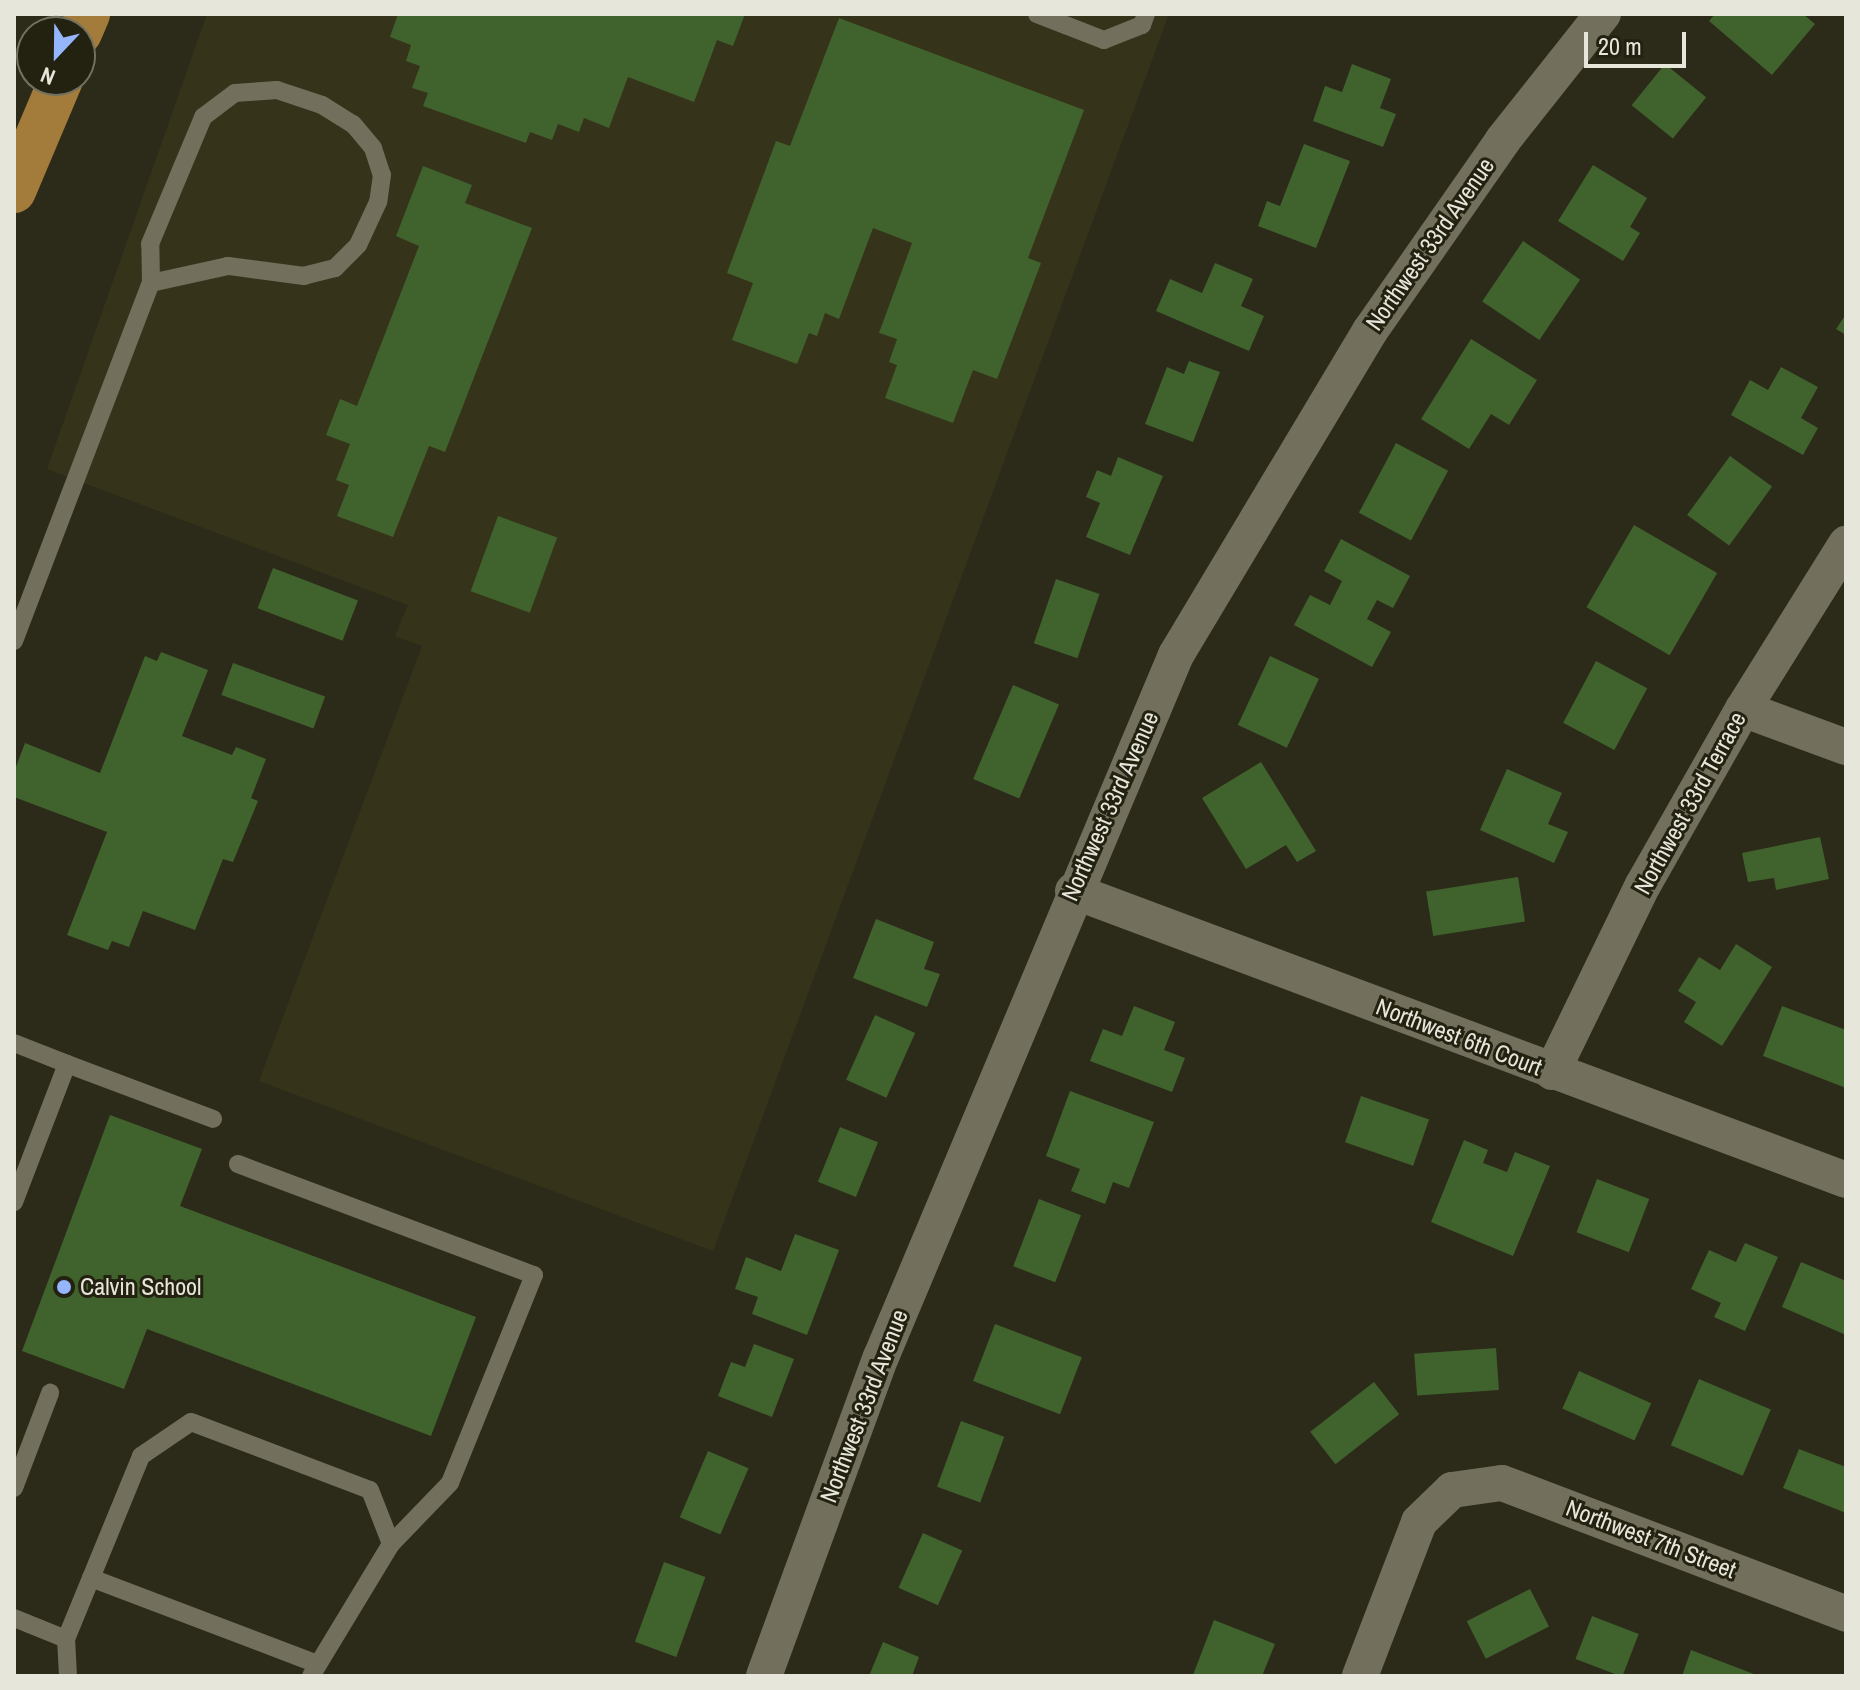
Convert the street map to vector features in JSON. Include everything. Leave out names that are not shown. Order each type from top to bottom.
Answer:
[{"type":"main road","points":[[14,191],[54,96]]},
{"type":"street","name":"Northwest 33rd Avenue","points":[[764,1676],[881,1357],[1073,891],[1176,655],[1370,331],[1503,140],[1603,14]]},
{"type":"street","name":"Northwest 33rd Terrace","points":[[1552,1072],[1643,885],[1743,709],[1846,544]]},
{"type":"street","points":[[1743,709],[1846,747]]},
{"type":"street","name":"Northwest 6th Court","points":[[1073,891],[1846,1180]]},
{"type":"street","name":"Northwest 7th Street","points":[[1360,1676],[1419,1522],[1452,1490],[1502,1483],[1846,1614]]},
{"type":"lane","points":[[1037,14],[1104,40],[1142,25],[1146,14]]},
{"type":"lane","points":[[14,641],[151,283],[150,244],[203,117],[235,93],[277,90],[322,105],[353,124],[373,148],[382,175],[378,202],[358,245],[335,268],[304,276],[228,266],[151,283]]},
{"type":"lane","points":[[14,1043],[213,1119]]},
{"type":"lane","points":[[14,1202],[67,1064]]},
{"type":"lane","points":[[91,1578],[313,1669],[391,1544],[450,1483],[534,1275],[238,1164]]},
{"type":"lane","points":[[14,1488],[50,1393]]},
{"type":"lane","points":[[68,1676],[66,1639],[141,1456],[191,1422],[370,1490],[391,1544]]},
{"type":"lane","points":[[14,1618],[66,1639]]},
{"type":"shaded area","points":[[207,14],[1169,14],[713,1251],[259,1081],[422,646],[395,636],[408,605],[47,469]]},
{"type":"building","points":[[398,14],[745,14],[733,46],[717,40],[694,102],[628,77],[609,128],[584,118],[579,132],[558,124],[552,140],[530,132],[526,143],[423,106],[428,93],[412,88],[420,66],[406,61],[411,45],[390,37]]},
{"type":"building","points":[[1715,14],[1803,14],[1815,24],[1772,75],[1709,21]]},
{"type":"building","points":[[839,18],[1084,110],[1028,258],[1041,263],[997,379],[973,370],[953,423],[885,398],[897,365],[889,362],[897,339],[879,333],[912,243],[873,228],[839,319],[825,313],[817,336],[809,333],[797,364],[732,340],[753,283],[727,273],[776,141],[790,146]]},
{"type":"building","points":[[1352,64],[1391,79],[1380,108],[1396,114],[1383,147],[1313,121],[1325,86],[1342,92]]},
{"type":"building","points":[[1665,64],[1706,97],[1673,139],[1632,105]]},
{"type":"building","points":[[1304,144],[1350,161],[1316,248],[1258,226],[1267,201],[1280,206]]},
{"type":"building","points":[[1593,165],[1647,198],[1630,227],[1640,233],[1623,261],[1558,221]]},
{"type":"building","points":[[423,166],[472,185],[465,203],[532,228],[445,452],[429,446],[393,537],[337,516],[349,485],[336,480],[350,444],[326,435],[340,399],[357,406],[419,246],[396,236]]},
{"type":"building","points":[[1523,241],[1580,280],[1539,340],[1482,302]]},
{"type":"building","points":[[1215,263],[1253,279],[1241,306],[1264,316],[1249,351],[1156,311],[1170,279],[1202,293]]},
{"type":"building","points":[[1846,314],[1846,335],[1836,329]]},
{"type":"building","points":[[1471,339],[1537,380],[1509,425],[1491,414],[1469,449],[1421,419]]},
{"type":"building","points":[[1189,361],[1220,372],[1193,442],[1145,424],[1167,367],[1184,374]]},
{"type":"building","points":[[1781,367],[1818,387],[1801,418],[1818,428],[1803,455],[1731,415],[1750,380],[1768,390]]},
{"type":"building","points":[[1396,443],[1448,471],[1411,540],[1359,513]]},
{"type":"building","points":[[1730,456],[1772,487],[1729,546],[1687,515]]},
{"type":"building","points":[[1118,457],[1163,476],[1130,555],[1086,537],[1100,503],[1086,497],[1097,470],[1111,476]]},
{"type":"building","points":[[498,516],[557,538],[530,613],[471,591]]},
{"type":"building","points":[[1634,525],[1717,573],[1670,655],[1586,607]]},
{"type":"building","points":[[1341,539],[1410,576],[1393,608],[1377,600],[1367,619],[1391,632],[1372,667],[1294,625],[1310,595],[1330,605],[1342,581],[1324,571]]},
{"type":"building","points":[[273,568],[358,601],[343,641],[258,608]]},
{"type":"building","points":[[1056,579],[1099,594],[1077,658],[1034,643]]},
{"type":"building","points":[[161,652],[208,670],[182,736],[232,755],[236,747],[266,759],[251,798],[258,801],[233,862],[223,859],[195,930],[143,911],[129,947],[112,941],[108,950],[67,935],[107,832],[14,797],[14,772],[25,743],[100,773],[145,656],[157,661]]},
{"type":"building","points":[[1270,656],[1319,679],[1287,748],[1238,725]]},
{"type":"building","points":[[1596,661],[1647,688],[1614,750],[1563,723]]},
{"type":"building","points":[[233,663],[325,697],[313,728],[221,695]]},
{"type":"building","points":[[1013,685],[1059,705],[1019,798],[973,779]]},
{"type":"building","points":[[1261,762],[1316,851],[1297,862],[1286,845],[1246,869],[1202,798]]},
{"type":"building","points":[[1507,769],[1562,793],[1548,824],[1568,832],[1554,863],[1480,830]]},
{"type":"building","points":[[1820,837],[1829,879],[1776,890],[1774,878],[1748,882],[1742,853]]},
{"type":"building","points":[[1518,877],[1525,921],[1433,936],[1426,892]]},
{"type":"building","points":[[876,919],[934,942],[924,969],[940,974],[927,1007],[853,978]]},
{"type":"building","points":[[1736,944],[1772,967],[1722,1046],[1684,1022],[1696,1002],[1678,991],[1699,957],[1720,970]]},
{"type":"building","points":[[1134,1006],[1175,1022],[1164,1050],[1185,1058],[1172,1092],[1090,1061],[1103,1029],[1122,1036]]},
{"type":"building","points":[[1782,1006],[1846,1030],[1846,1088],[1763,1056]]},
{"type":"building","points":[[875,1015],[915,1033],[886,1098],[846,1080]]},
{"type":"building","points":[[1070,1091],[1154,1122],[1129,1188],[1113,1182],[1105,1204],[1071,1191],[1080,1169],[1046,1156]]},
{"type":"building","points":[[1361,1096],[1429,1119],[1413,1166],[1345,1142]]},
{"type":"building","points":[[110,1115],[202,1149],[180,1206],[476,1317],[431,1436],[147,1329],[124,1389],[22,1351]]},
{"type":"building","points":[[840,1127],[878,1142],[856,1197],[818,1182]]},
{"type":"building","points":[[1464,1140],[1488,1150],[1483,1163],[1507,1172],[1515,1152],[1550,1166],[1513,1256],[1431,1222]]},
{"type":"building","points":[[1597,1179],[1649,1199],[1629,1252],[1577,1232]]},
{"type":"building","points":[[1039,1199],[1081,1215],[1055,1282],[1013,1266]]},
{"type":"building","points":[[795,1234],[839,1250],[807,1335],[752,1314],[758,1297],[735,1289],[746,1257],[781,1271]]},
{"type":"building","points":[[1745,1243],[1778,1257],[1745,1331],[1714,1317],[1721,1303],[1691,1289],[1709,1250],[1736,1262]]},
{"type":"building","points":[[1801,1262],[1846,1281],[1846,1335],[1782,1307]]},
{"type":"building","points":[[995,1324],[1082,1357],[1060,1414],[973,1381]]},
{"type":"building","points":[[754,1344],[794,1359],[772,1417],[718,1396],[731,1362],[745,1367]]},
{"type":"building","points":[[1496,1348],[1499,1390],[1417,1396],[1414,1354]]},
{"type":"building","points":[[1579,1371],[1651,1403],[1634,1441],[1562,1408]]},
{"type":"building","points":[[1699,1379],[1771,1409],[1743,1476],[1671,1445]]},
{"type":"building","points":[[1374,1382],[1399,1414],[1335,1464],[1310,1432]]},
{"type":"building","points":[[961,1421],[1004,1437],[980,1503],[937,1487]]},
{"type":"building","points":[[1799,1449],[1846,1467],[1846,1513],[1783,1488]]},
{"type":"building","points":[[708,1451],[749,1468],[720,1534],[680,1517]]},
{"type":"building","points":[[923,1533],[962,1550],[938,1605],[899,1588]]},
{"type":"building","points":[[664,1562],[705,1577],[676,1657],[635,1642]]},
{"type":"building","points":[[1530,1589],[1549,1626],[1486,1659],[1467,1621]]},
{"type":"building","points":[[1592,1616],[1639,1634],[1623,1676],[1576,1659]]},
{"type":"building","points":[[1214,1620],[1275,1644],[1262,1676],[1193,1675]]},
{"type":"building","points":[[883,1642],[919,1657],[912,1676],[869,1676]]},
{"type":"building","points":[[1691,1650],[1759,1676],[1682,1676]]},
{"type":"place","name":"Calvin School","points":[[64,1287]]}]
